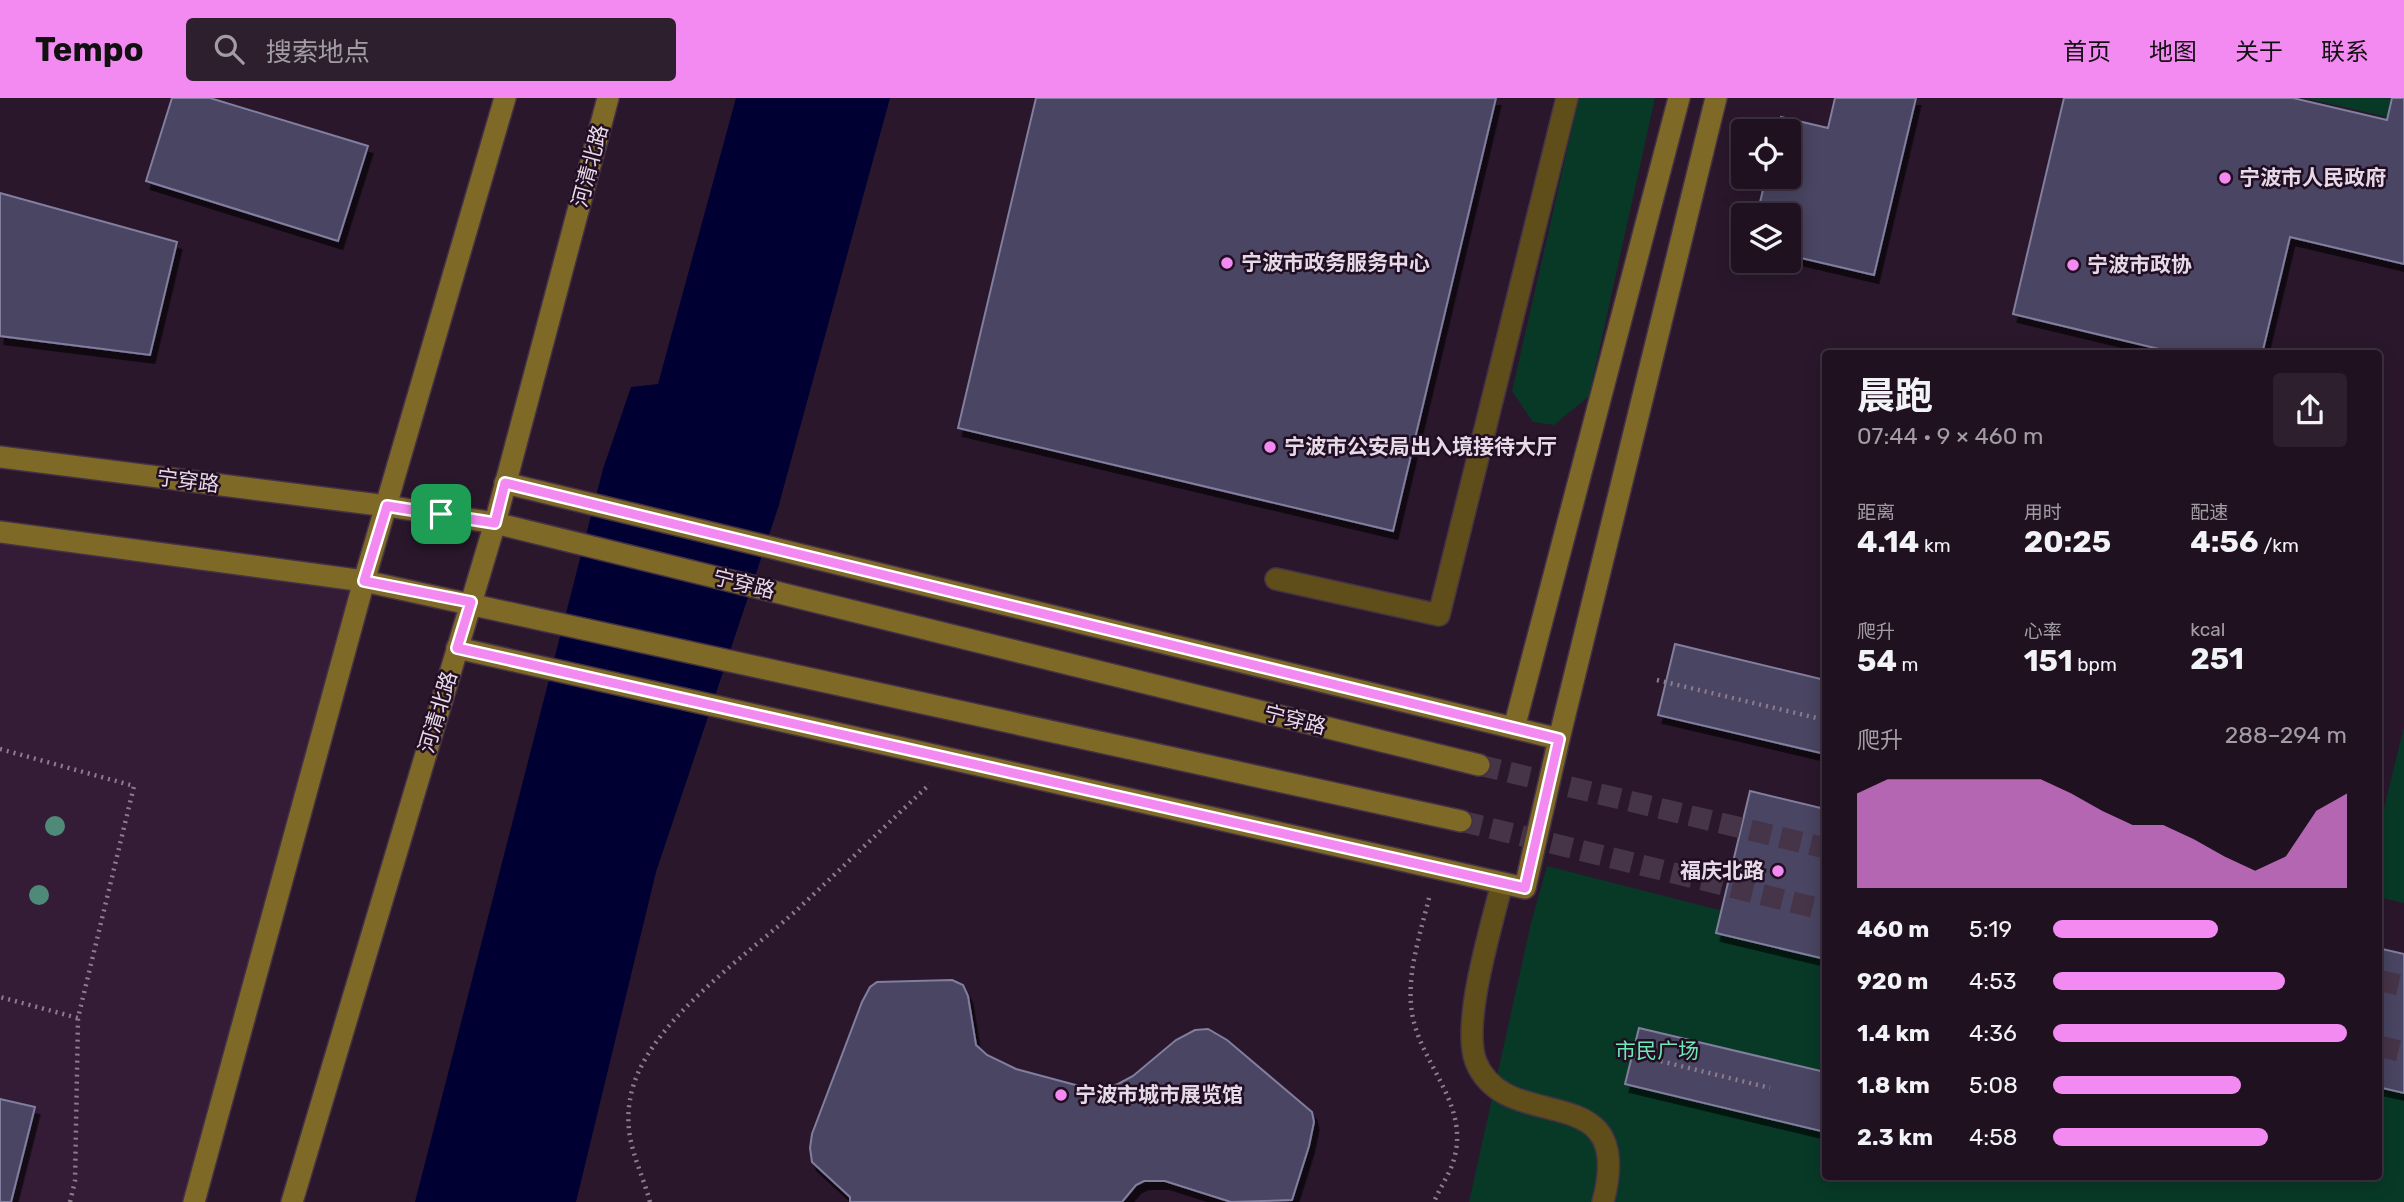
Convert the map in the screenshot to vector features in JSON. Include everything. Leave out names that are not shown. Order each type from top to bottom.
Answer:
[{"type":"main road","points":[[194,1202],[364,581],[505,98]]},
{"type":"main road","name":"河清北路","points":[[292,1202],[495,523],[608,98]]},
{"type":"main road","points":[[1514,728],[1679,98]]},
{"type":"main road","points":[[457,648],[1525,888],[1716,98]]},
{"type":"main road","name":"宁穿路","points":[[0,457],[387,506],[495,523],[1479,765]]},
{"type":"main road","points":[[505,483],[1559,739]]},
{"type":"main road","points":[[0,532],[364,581],[471,602],[1461,821]]},
{"type":"street","points":[[1276,579],[1439,615],[1567,98]]},
{"type":"street","points":[[1502,883],[1475,1001],[1472,1039],[1476,1060],[1486,1079],[1502,1093],[1592,1124],[1605,1144],[1611,1164],[1603,1202]]},
{"type":"path","points":[[1657,680],[1822,719]]},
{"type":"path","points":[[0,749],[134,786],[78,1018],[75,1181],[71,1202]]},
{"type":"path","points":[[650,1202],[630,1150],[630,1099],[643,1063],[667,1029],[704,990],[796,910],[957,760]]},
{"type":"path","points":[[1434,1202],[1454,1160],[1457,1116],[1423,1046],[1412,1014],[1411,980],[1436,868]]},
{"type":"path","points":[[0,998],[78,1018]]},
{"type":"path","points":[[1620,1051],[1770,1088]]},
{"type":"shaded area","points":[[736,98],[890,98],[778,508],[656,872],[576,1202],[415,1202],[603,469],[631,387],[658,384]]},
{"type":"shaded area","points":[[0,532],[364,581],[194,1202],[0,1202]]},
{"type":"green space","points":[[1579,98],[1655,98],[1589,396],[1554,425],[1533,422],[1512,391]]},
{"type":"green space","points":[[2305,98],[2391,98],[2387,117]]},
{"type":"green space","points":[[2404,727],[2404,903],[2382,898],[2382,816]]},
{"type":"green space","name":"市民广场","points":[[1547,866],[1822,936],[1822,1180],[2382,1180],[2382,1078],[2404,1084],[2404,1202],[1469,1202],[1531,923]]},
{"type":"building","points":[[172,98],[210,98],[368,146],[338,241],[146,181]]},
{"type":"building","name":"宁波市政务服务中心","points":[[1036,98],[1496,98],[1393,531],[958,428]]},
{"type":"building","points":[[1835,98],[1916,98],[1874,275],[1801,258],[1801,203],[1760,203],[1763,189],[1801,189],[1801,122],[1828,128]]},
{"type":"building","name":"宁波市人民政府","points":[[2064,98],[2293,98],[2387,120],[2392,98],[2404,98],[2404,264],[2290,237],[2263,350],[2163,350],[2013,314]]},
{"type":"building","points":[[0,193],[177,242],[150,355],[0,336]]},
{"type":"building","points":[[1675,644],[1822,679],[1822,753],[1658,715]]},
{"type":"building","name":"福庆北路","points":[[1750,791],[1822,808],[1822,958],[1716,933]]},
{"type":"building","points":[[2382,949],[2404,954],[2404,1093],[2382,1088]]},
{"type":"building","name":"宁波市城市展览馆","points":[[952,980],[963,985],[968,996],[976,1045],[987,1055],[1016,1069],[1083,1087],[1106,1088],[1118,1084],[1133,1076],[1176,1040],[1195,1030],[1208,1029],[1227,1040],[1312,1112],[1314,1122],[1309,1146],[1292,1200],[1231,1202],[1165,1181],[1144,1181],[1136,1185],[1122,1202],[850,1202],[850,1197],[812,1162],[810,1148],[812,1134],[862,1002],[870,987],[877,982]]},
{"type":"building","points":[[1639,1028],[1822,1071],[1822,1131],[1625,1084]]},
{"type":"building","points":[[0,1099],[35,1107],[11,1202],[0,1202]]},
{"type":"tunnel","points":[[1479,765],[1822,847]]},
{"type":"tunnel","points":[[1461,821],[1822,909]]},
{"type":"tunnel","points":[[2382,981],[2404,986]]},
{"type":"tunnel","points":[[2382,1047],[2404,1052]]},
{"type":"place","name":"宁波市人民政府","points":[[2225,178]]},
{"type":"place","name":"宁波市政务服务中心","points":[[1227,263]]},
{"type":"place","name":"宁波市政协","points":[[2073,265]]},
{"type":"place","name":"宁波市公安局出入境接待大厅","points":[[1270,447]]},
{"type":"place","name":"福庆北路","points":[[1778,871]]},
{"type":"place","name":"宁波市城市展览馆","points":[[1061,1095]]},
{"type":"route","points":[[505,483],[1559,739],[1525,888],[457,648],[471,602],[364,581],[387,506],[441,514],[495,523],[505,483]]}]
